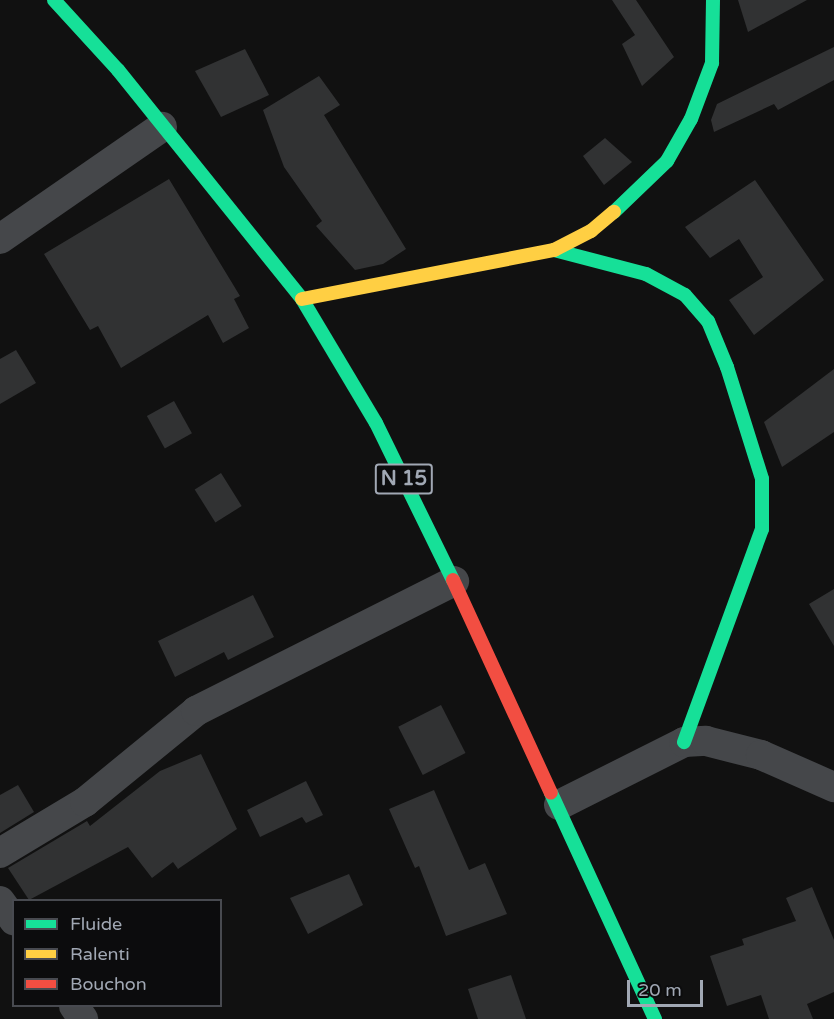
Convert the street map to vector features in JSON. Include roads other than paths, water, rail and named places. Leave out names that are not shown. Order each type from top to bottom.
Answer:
[{"type":"main road","name":"N 15","points":[[54,0],[118,70],[162,128],[302,299],[376,423],[454,581],[559,805],[655,1019]]},
{"type":"main road","points":[[302,299],[554,250],[612,216],[667,161],[691,119],[712,63],[713,0]]},
{"type":"main road","points":[[554,250],[646,274],[685,295],[708,321],[727,367],[762,479],[762,530],[684,742]]},
{"type":"street","points":[[0,238],[162,128]]},
{"type":"street","points":[[0,853],[85,802],[196,711],[454,581]]},
{"type":"street","points":[[559,805],[684,742],[706,741],[761,754],[834,787]]},
{"type":"street","points":[[0,901],[12,917]]}]
